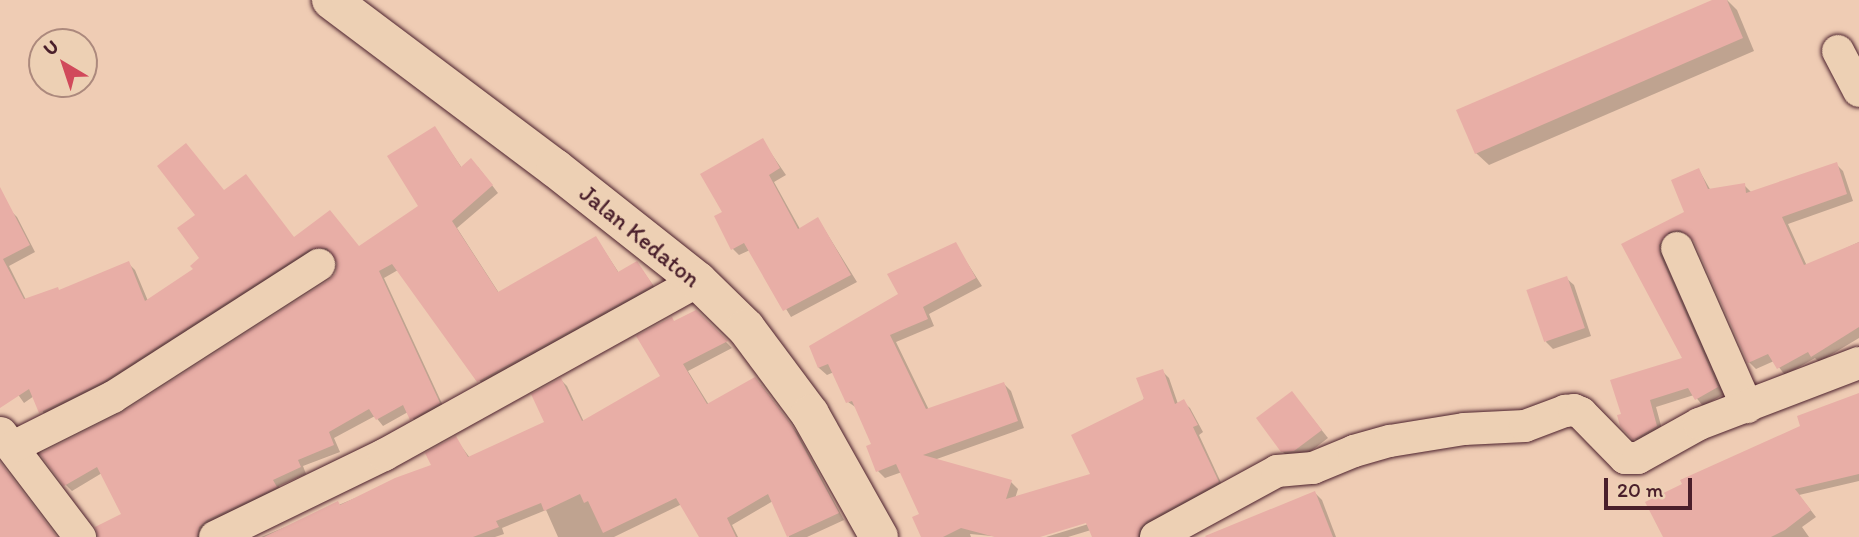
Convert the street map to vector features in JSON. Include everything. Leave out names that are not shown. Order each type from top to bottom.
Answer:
[{"type":"street","name":"Jalan Kedaton","points":[[331,0],[555,168],[698,281],[746,328],[810,414],[879,537]]},
{"type":"street","points":[[1838,51],[1859,91]]},
{"type":"street","points":[[1677,248],[1747,407]]},
{"type":"street","points":[[80,537],[6,439],[113,397],[319,265]]},
{"type":"street","points":[[215,537],[384,454],[698,281]]},
{"type":"street","points":[[1156,537],[1277,471],[1313,468],[1354,451],[1390,441],[1464,429],[1525,426],[1574,410],[1588,419],[1625,458],[1638,458],[1699,424],[1859,363]]},
{"type":"building","points":[[1712,0],[1727,0],[1743,38],[1475,154],[1456,110]]},
{"type":"building","points":[[435,126],[461,167],[471,158],[493,185],[452,221],[498,292],[596,236],[618,272],[637,261],[653,285],[477,382],[392,264],[379,271],[440,403],[410,420],[403,405],[376,420],[369,409],[329,432],[334,445],[298,460],[301,467],[273,480],[277,487],[207,520],[199,527],[197,537],[98,537],[95,527],[121,514],[97,467],[64,486],[40,454],[123,412],[329,280],[336,273],[337,263],[327,248],[310,249],[104,381],[39,413],[29,389],[0,408],[0,187],[30,245],[3,259],[24,299],[58,287],[59,290],[129,261],[145,301],[193,269],[190,266],[199,258],[177,228],[195,215],[157,166],[186,143],[224,190],[246,174],[294,237],[330,210],[359,246],[418,206],[387,156]]},
{"type":"building","points":[[763,138],[780,168],[769,175],[798,229],[818,217],[851,275],[783,311],[744,243],[731,250],[714,216],[722,212],[700,174]]},
{"type":"building","points":[[1837,162],[1847,194],[1782,217],[1804,265],[1859,242],[1859,327],[1811,357],[1808,352],[1777,369],[1768,354],[1748,363],[1694,241],[1680,230],[1669,232],[1659,245],[1660,255],[1718,387],[1695,400],[1688,388],[1650,400],[1657,426],[1633,440],[1620,426],[1617,415],[1621,414],[1610,380],[1682,358],[1621,244],[1684,212],[1671,180],[1699,168],[1708,189],[1745,183],[1746,193]]},
{"type":"building","points":[[956,242],[976,278],[923,307],[928,319],[890,335],[926,409],[1004,382],[1018,421],[923,455],[1012,480],[1006,499],[1090,474],[1071,435],[1144,399],[1136,378],[1163,369],[1175,404],[1184,399],[1198,425],[1193,427],[1219,482],[1147,521],[1140,528],[1138,537],[1092,537],[1086,523],[1040,537],[995,537],[961,528],[943,537],[921,537],[912,517],[919,514],[896,464],[876,472],[866,446],[871,444],[852,401],[846,403],[828,364],[818,368],[809,346],[898,294],[887,274]]},
{"type":"building","points":[[1567,276],[1585,328],[1544,342],[1526,290]]},
{"type":"building","points":[[696,310],[728,341],[683,364],[707,404],[755,377],[792,426],[839,513],[787,537],[768,494],[727,518],[736,537],[699,537],[676,498],[603,533],[588,501],[584,503],[580,494],[544,511],[541,503],[496,521],[499,527],[473,537],[264,537],[338,501],[340,505],[395,478],[431,465],[425,453],[456,436],[468,457],[544,422],[531,394],[561,378],[582,421],[660,376],[636,336],[672,317],[674,321]]},
{"type":"building","points":[[1292,391],[1322,430],[1294,451],[1281,452],[1256,418]]},
{"type":"building","points":[[1859,393],[1859,474],[1795,489],[1811,510],[1785,530],[1771,537],[1663,537],[1645,502],[1682,484],[1680,480],[1800,426],[1797,416]]},
{"type":"building","points":[[0,462],[57,537],[0,537]]},
{"type":"building","points":[[1315,491],[1333,537],[1205,536]]}]
